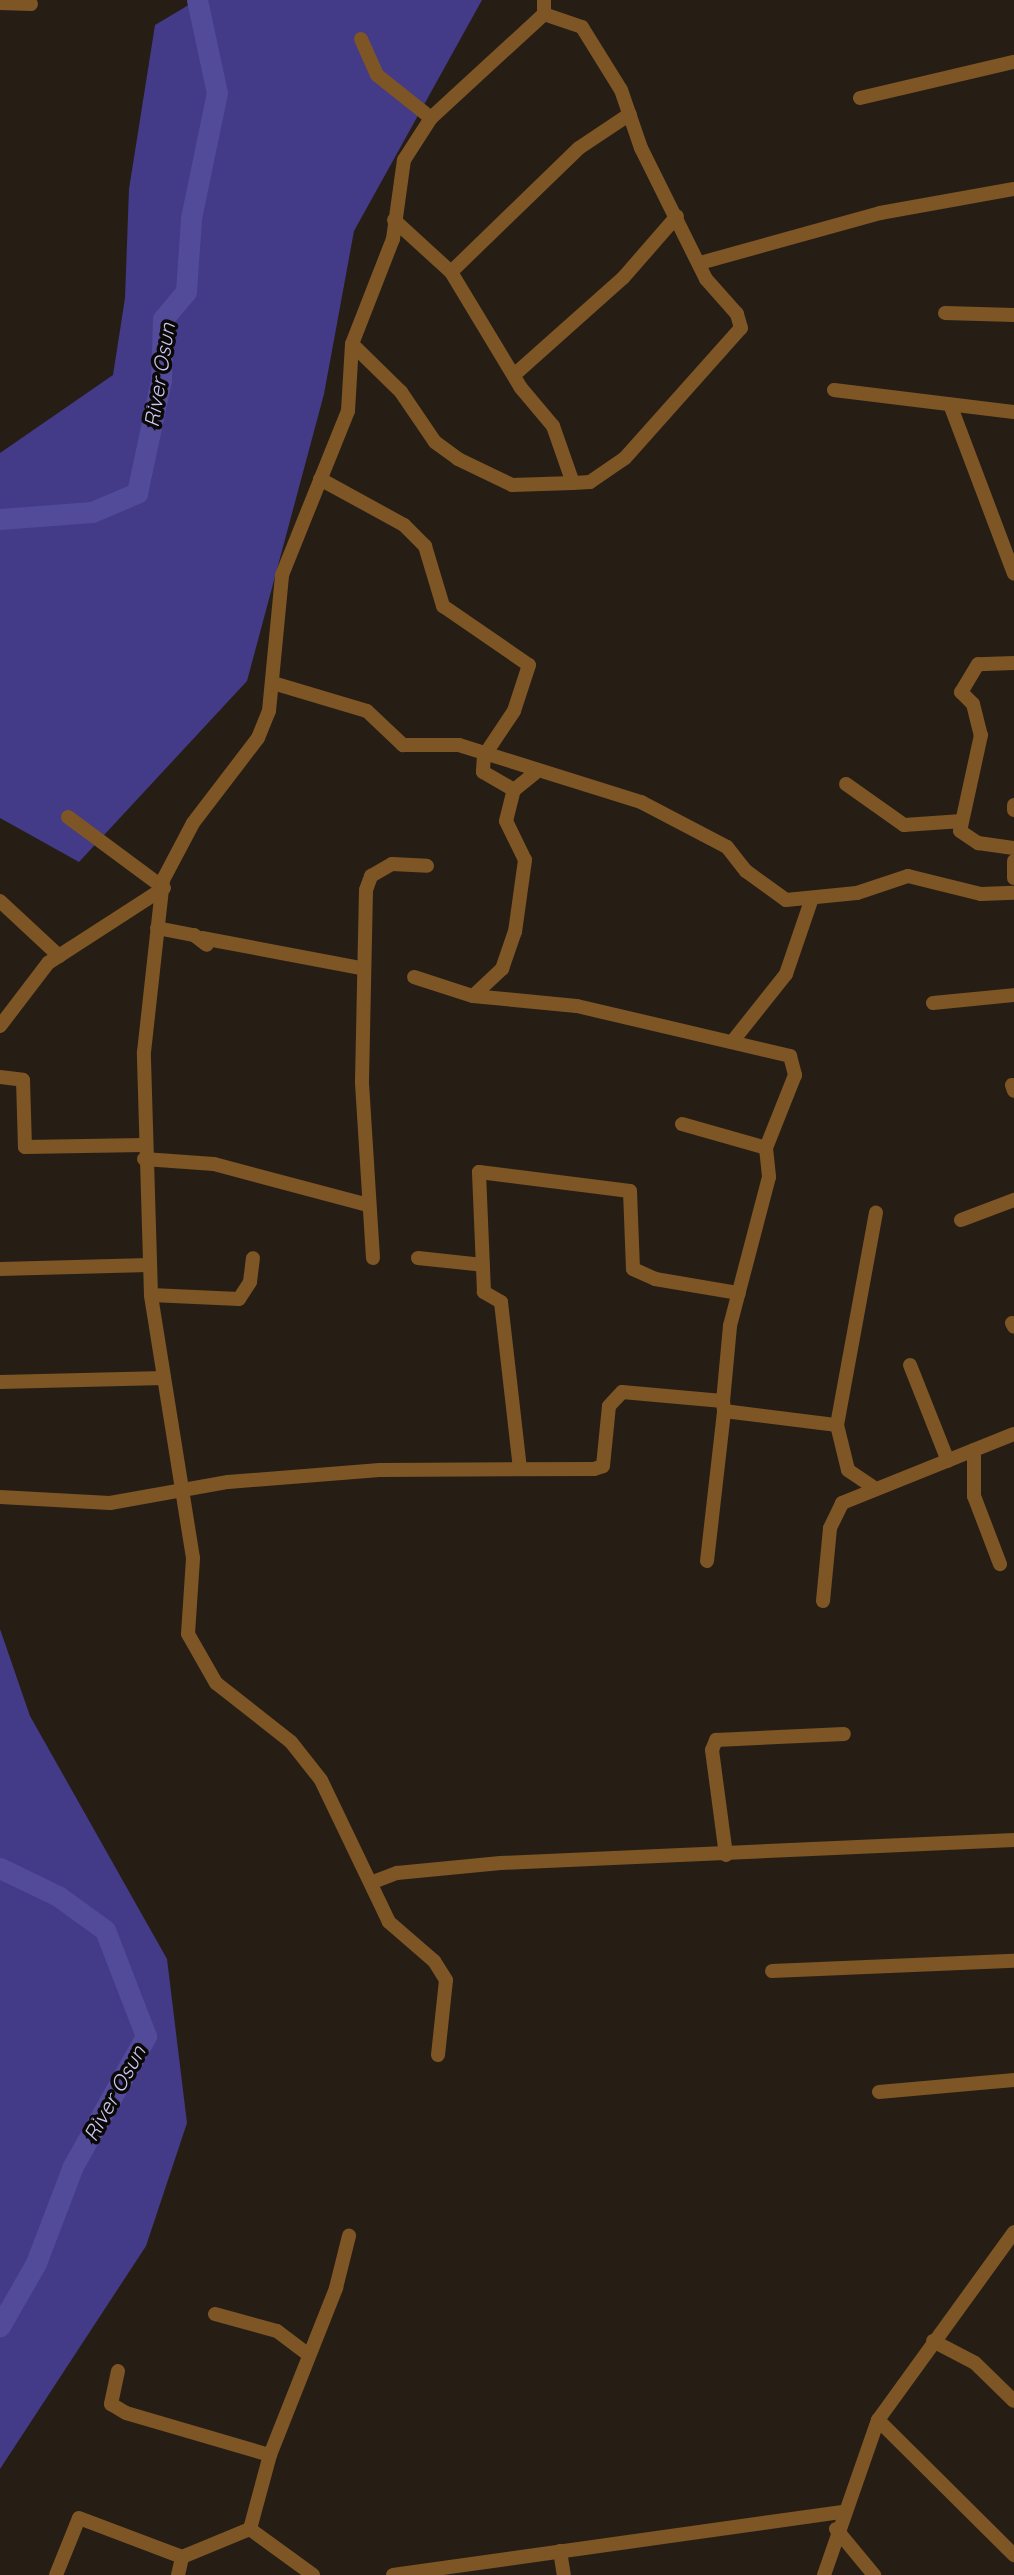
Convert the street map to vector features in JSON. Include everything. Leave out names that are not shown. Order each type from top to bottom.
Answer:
[{"type":"street","points":[[0,3],[32,4]]},
{"type":"street","points":[[352,344],[401,392],[435,442],[458,460],[513,485],[573,483],[590,482],[625,458],[741,328],[700,263],[630,114],[582,27],[544,7],[430,118],[404,160],[394,220],[352,344],[348,411],[282,575],[273,682],[258,738],[193,822],[164,888],[157,928],[144,1052],[144,1152],[151,1295],[193,1558],[188,1634],[200,1662],[216,1683],[290,1742],[321,1780],[373,1882],[389,1922],[434,1961],[446,1980],[438,2055]]},
{"type":"street","points":[[361,39],[385,83],[430,118]]},
{"type":"street","points":[[860,98],[1014,62]]},
{"type":"street","points":[[451,272],[579,148],[630,114]]},
{"type":"street","points":[[700,263],[880,214],[1014,189]]},
{"type":"street","points":[[514,375],[623,278],[677,216]]},
{"type":"street","points":[[394,220],[451,272],[514,375],[553,426],[573,483]]},
{"type":"street","points":[[945,313],[1014,315]]},
{"type":"street","points":[[834,390],[951,407],[1014,412]]},
{"type":"street","points":[[951,407],[1014,575]]},
{"type":"street","points":[[320,479],[404,525],[425,546],[443,606],[529,665],[514,711],[484,756],[483,772],[514,790]]},
{"type":"street","points":[[1014,663],[978,664],[961,692],[972,704],[981,735],[960,831],[978,843],[1014,848]]},
{"type":"street","points":[[273,682],[367,711],[403,745],[459,746],[535,773],[641,802],[727,847],[776,895],[796,902],[857,893],[908,876],[981,894],[1014,893]]},
{"type":"street","points":[[473,996],[502,969],[523,898],[526,860],[506,821],[514,790],[535,773]]},
{"type":"street","points":[[846,785],[904,825],[962,821]]},
{"type":"street","points":[[1014,805],[1014,810]]},
{"type":"street","points":[[68,817],[164,888]]},
{"type":"street","points":[[1014,860],[1014,878]]},
{"type":"street","points":[[373,1258],[368,1205],[361,968],[371,876],[392,864],[427,866]]},
{"type":"street","points":[[0,1026],[59,956],[164,888]]},
{"type":"street","points":[[732,1042],[786,974],[812,898]]},
{"type":"street","points":[[0,901],[59,956]]},
{"type":"street","points":[[157,928],[205,943],[361,968]]},
{"type":"street","points":[[414,977],[473,996],[577,1006],[790,1056],[795,1075],[766,1148],[769,1177],[739,1293],[723,1406],[707,1561]]},
{"type":"street","points":[[933,1003],[1014,995]]},
{"type":"street","points":[[0,1077],[23,1080],[25,1147],[144,1152],[214,1164],[368,1205]]},
{"type":"street","points":[[682,1124],[766,1148]]},
{"type":"street","points":[[520,1469],[501,1302],[484,1292],[479,1172],[630,1191],[633,1269],[655,1279],[739,1293]]},
{"type":"street","points":[[961,1220],[1014,1200]]},
{"type":"street","points":[[873,1487],[848,1470],[837,1425],[876,1213]]},
{"type":"street","points":[[151,1295],[239,1299],[250,1282],[253,1258]]},
{"type":"street","points":[[418,1258],[483,1265]]},
{"type":"street","points":[[0,1269],[149,1265]]},
{"type":"street","points":[[910,1365],[948,1461]]},
{"type":"street","points":[[0,1382],[164,1378]]},
{"type":"street","points":[[0,1497],[110,1503],[183,1488],[380,1470],[603,1466],[610,1406],[622,1392],[837,1425]]},
{"type":"street","points":[[823,1601],[834,1516],[842,1503],[873,1487],[1014,1434]]},
{"type":"street","points":[[974,1450],[974,1496],[1000,1564]]},
{"type":"street","points":[[726,1855],[716,1740],[844,1734]]},
{"type":"street","points":[[373,1882],[440,1867],[1014,1840]]},
{"type":"street","points":[[772,1971],[1014,1961]]},
{"type":"street","points":[[879,2092],[1014,2080]]},
{"type":"street","points":[[824,2575],[836,2529],[878,2420],[1014,2232]]},
{"type":"street","points":[[250,2529],[270,2455],[349,2236]]},
{"type":"street","points":[[215,2315],[277,2331],[308,2354]]},
{"type":"street","points":[[933,2341],[975,2363],[1014,2400]]},
{"type":"street","points":[[118,2371],[111,2404],[126,2413],[270,2455]]},
{"type":"street","points":[[878,2420],[1014,2555]]},
{"type":"street","points":[[393,2575],[448,2572],[560,2552],[843,2512]]},
{"type":"street","points":[[56,2575],[79,2518],[182,2557],[250,2529]]},
{"type":"street","points":[[250,2529],[313,2575]]},
{"type":"street","points":[[836,2529],[874,2575]]},
{"type":"street","points":[[560,2552],[564,2575]]},
{"type":"street","points":[[178,2575],[182,2557]]},
{"type":"shaded area","points":[[197,0],[482,0],[354,231],[324,394],[247,681],[79,862],[0,818],[0,453],[113,375],[125,298],[129,189],[155,25]]},
{"type":"shaded area","points":[[0,1629],[30,1716],[167,1959],[187,2123],[146,2246],[0,2469]]},
{"type":"waterway","name":"River Osun","points":[[0,519],[92,512],[137,493],[161,380],[163,319],[186,292],[191,218],[217,93],[197,0]]},
{"type":"waterway","name":"River Osun","points":[[0,1868],[58,1896],[105,1930],[146,2036],[73,2166],[36,2263],[0,2326]]}]
